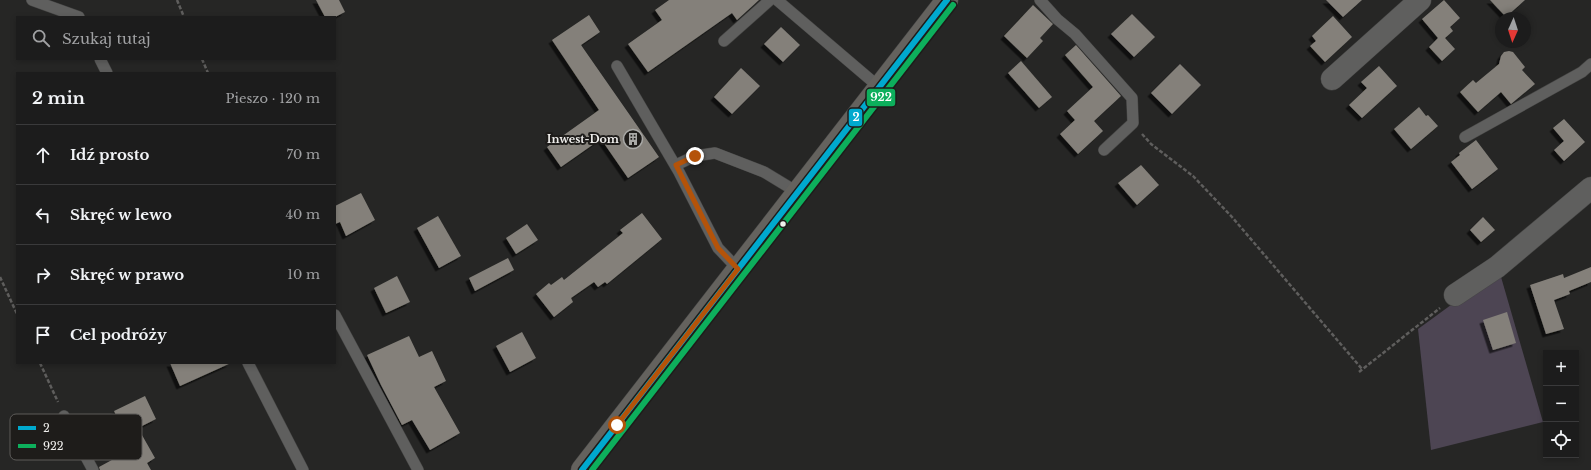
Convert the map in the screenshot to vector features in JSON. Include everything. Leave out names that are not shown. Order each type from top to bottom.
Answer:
[{"type":"main road","points":[[582,470],[947,0]]},
{"type":"street","points":[[1332,79],[1420,0]]},
{"type":"street","points":[[1455,296],[1497,267],[1591,188]]},
{"type":"lane","points":[[32,0],[76,16]]},
{"type":"lane","points":[[724,41],[770,0]]},
{"type":"lane","points":[[777,0],[879,87]]},
{"type":"lane","points":[[1040,0],[1057,19],[1075,34],[1132,98],[1133,123],[1104,150]]},
{"type":"lane","points":[[100,60],[106,72]]},
{"type":"lane","points":[[1464,137],[1537,98],[1582,72],[1591,64]]},
{"type":"lane","points":[[617,66],[676,165],[718,248],[738,269]]},
{"type":"lane","points":[[676,165],[695,156],[715,153],[764,172],[797,192]]},
{"type":"lane","points":[[336,317],[418,470]]},
{"type":"lane","points":[[249,364],[303,470]]},
{"type":"lane","points":[[88,460],[93,470]]},
{"type":"path","points":[[177,0],[184,16]]},
{"type":"path","points":[[202,60],[208,72]]},
{"type":"path","points":[[1133,123],[1152,144],[1192,176],[1232,216],[1362,369]]},
{"type":"path","points":[[0,277],[16,312]]},
{"type":"path","points":[[1359,372],[1455,296]]},
{"type":"path","points":[[40,364],[63,414]]},
{"type":"shaded area","points":[[1499,270],[1543,422],[1431,450],[1418,329]]},
{"type":"building","points":[[316,0],[339,0],[345,12],[336,16],[324,16]]},
{"type":"building","points":[[669,0],[759,0],[737,20],[732,13],[648,72],[628,44],[662,20],[655,10]]},
{"type":"building","points":[[1326,0],[1362,0],[1343,17]]},
{"type":"building","points":[[1444,0],[1460,18],[1450,27],[1453,31],[1445,38],[1455,49],[1442,61],[1429,47],[1438,38],[1422,19]]},
{"type":"building","points":[[1490,0],[1525,0],[1512,12],[1501,12]]},
{"type":"building","points":[[1033,5],[1053,24],[1040,38],[1043,41],[1027,58],[1004,36]]},
{"type":"building","points":[[1132,14],[1155,37],[1134,57],[1111,34]]},
{"type":"building","points":[[589,15],[600,32],[581,45],[659,157],[628,178],[601,139],[561,167],[547,147],[599,110],[552,40]]},
{"type":"building","points":[[1333,16],[1352,37],[1325,62],[1310,46],[1316,41],[1312,36]]},
{"type":"building","points":[[781,27],[800,45],[783,62],[764,44]]},
{"type":"building","points":[[1076,45],[1121,96],[1094,121],[1103,131],[1078,154],[1060,134],[1075,120],[1067,111],[1093,87],[1065,55]]},
{"type":"building","points":[[1504,52],[1513,52],[1525,67],[1522,70],[1535,84],[1511,104],[1501,92],[1478,112],[1460,92],[1473,80],[1476,83],[1499,64],[1501,56]]},
{"type":"building","points":[[1021,61],[1052,97],[1039,108],[1008,73]]},
{"type":"building","points":[[1180,64],[1201,85],[1172,114],[1151,93]]},
{"type":"building","points":[[1379,66],[1397,86],[1362,118],[1349,105],[1367,88],[1361,82]]},
{"type":"building","points":[[741,68],[760,86],[732,114],[714,97]]},
{"type":"building","points":[[1419,107],[1426,116],[1428,115],[1438,126],[1411,149],[1394,129]]},
{"type":"building","points":[[1564,119],[1585,142],[1564,161],[1554,150],[1564,141],[1553,128]]},
{"type":"building","points":[[1476,140],[1498,169],[1472,189],[1451,162],[1460,155],[1459,153]]},
{"type":"building","points":[[1141,165],[1159,185],[1137,205],[1118,183]]},
{"type":"building","points":[[361,193],[375,220],[346,236],[340,222],[336,224],[336,206]]},
{"type":"building","points":[[642,213],[662,239],[607,284],[605,282],[598,287],[594,282],[571,298],[573,302],[554,317],[536,294],[549,283],[551,285],[562,277],[564,280],[623,233],[620,230]]},
{"type":"building","points":[[438,216],[461,256],[439,268],[417,228]]},
{"type":"building","points":[[1483,217],[1495,230],[1481,242],[1470,230]]},
{"type":"building","points":[[527,224],[538,240],[516,254],[506,238]]},
{"type":"building","points":[[508,258],[514,270],[475,291],[469,278]]},
{"type":"building","points":[[1591,267],[1591,282],[1569,291],[1570,294],[1554,300],[1564,329],[1546,334],[1530,285],[1563,274],[1564,278]]},
{"type":"building","points":[[397,276],[410,302],[386,313],[374,288]]},
{"type":"building","points":[[1507,312],[1516,343],[1493,350],[1483,320]]},
{"type":"building","points":[[522,332],[536,358],[510,372],[496,346]]},
{"type":"building","points":[[409,336],[419,357],[432,351],[446,381],[434,387],[460,433],[430,450],[412,420],[402,425],[367,355]]},
{"type":"building","points":[[170,364],[229,364],[180,386]]},
{"type":"building","points":[[145,396],[156,419],[142,426],[142,414],[115,414],[114,411]]},
{"type":"building","points":[[142,435],[155,458],[147,463],[151,470],[100,470],[99,467],[112,460],[142,460]]},
{"type":"transit line","name":"2","points":[[582,470],[947,0]]},
{"type":"transit line","name":"922","points":[[592,470],[953,5]]},
{"type":"place","name":"Inwest-Dom","points":[[633,139]]},
{"type":"route","points":[[617,425],[738,269],[718,248],[676,165],[695,156]]}]
